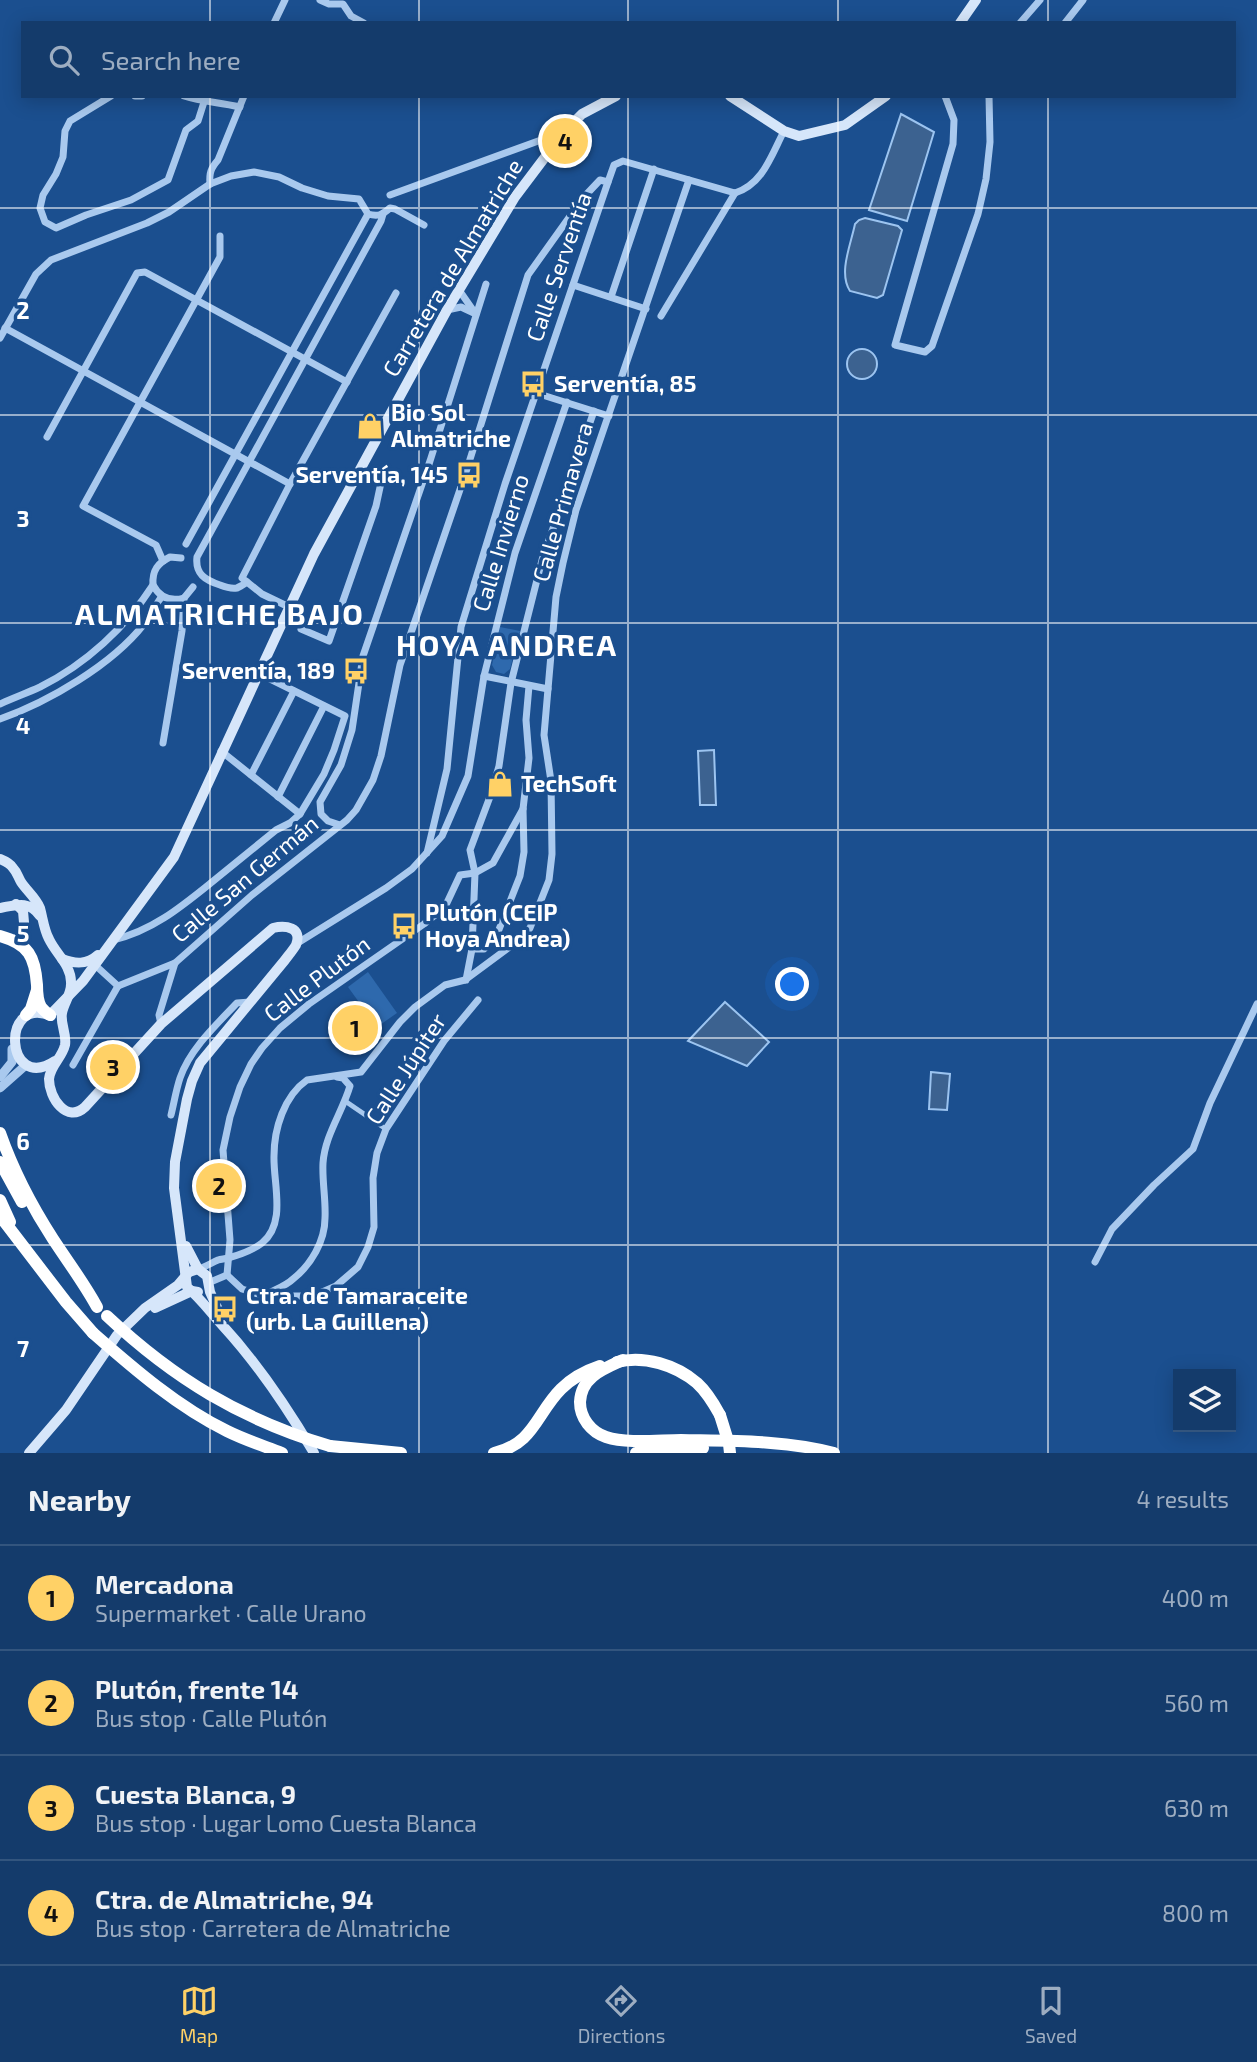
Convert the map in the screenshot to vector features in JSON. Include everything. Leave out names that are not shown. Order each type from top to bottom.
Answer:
[{"type":"highway","points":[[4,939],[32,959],[36,968],[41,1007],[50,1015]]},
{"type":"highway","points":[[26,1015],[31,1009],[37,990]]},
{"type":"highway","points":[[0,1133],[10,1161],[29,1198],[102,1311]]},
{"type":"highway","points":[[0,1162],[49,1245],[102,1311],[139,1346],[216,1399],[261,1422],[330,1446],[361,1453]]},
{"type":"highway","points":[[0,1200],[19,1240]]},
{"type":"highway","points":[[0,1216],[58,1293],[93,1333],[136,1371],[191,1410],[225,1430],[282,1453]]},
{"type":"highway","points":[[494,1453],[511,1448],[522,1441],[560,1390],[575,1377],[588,1370],[636,1359],[660,1363],[680,1371],[698,1384],[720,1415],[730,1453]]},
{"type":"highway","points":[[623,1360],[594,1374],[580,1393],[583,1419],[593,1430],[606,1437],[621,1440],[708,1440],[806,1446],[834,1453]]},
{"type":"highway","points":[[330,1446],[401,1453]]},
{"type":"highway","points":[[636,1453],[712,1448],[808,1453]]},
{"type":"main road","points":[[961,21],[976,0]]},
{"type":"main road","name":"Carretera de Almatriche","points":[[50,1015],[95,965],[174,857],[257,673],[320,543],[447,310],[515,197],[564,132],[582,114],[612,98]]},
{"type":"main road","points":[[733,98],[784,131],[799,136],[845,125],[883,98]]},
{"type":"main road","points":[[0,859],[12,866],[35,899],[53,948],[67,966],[71,982],[62,1016],[64,1049],[55,1061],[49,1080],[55,1100],[62,1109],[72,1114],[80,1112],[161,1024],[273,928],[284,925],[293,929],[297,935],[296,943],[285,960],[200,1063],[192,1081],[175,1162],[174,1188],[186,1284],[230,1333],[291,1414],[314,1453]]},
{"type":"main road","points":[[4,939],[23,938],[25,934],[23,911],[16,904]]},
{"type":"main road","points":[[0,908],[22,904],[35,909],[43,922]]},
{"type":"main road","points":[[62,959],[80,964],[93,960],[110,944]]},
{"type":"main road","points":[[49,1080],[15,1055],[10,1038],[13,1029],[26,1015],[40,1013],[50,1015],[64,1031]]},
{"type":"main road","points":[[29,1065],[44,1067],[55,1061]]},
{"type":"main road","points":[[181,1234],[198,1269]]},
{"type":"main road","points":[[29,1453],[66,1410],[117,1335],[145,1308],[178,1285],[192,1270],[205,1272],[215,1305],[230,1333]]},
{"type":"main road","points":[[136,1317],[192,1291],[200,1291],[208,1283]]},
{"type":"street","points":[[275,21],[285,0]]},
{"type":"street","points":[[320,0],[329,4],[343,4],[351,16],[360,21]]},
{"type":"street","points":[[1023,21],[1040,0]]},
{"type":"street","points":[[1067,21],[1083,0]]},
{"type":"street","points":[[108,98],[70,121],[65,131],[63,157],[57,174],[43,195],[40,208],[45,222],[56,228],[131,200],[169,180],[186,130],[198,121],[204,103]]},
{"type":"street","points":[[190,98],[204,103],[216,101],[240,107]]},
{"type":"street","points":[[210,184],[209,174],[218,160],[243,98]]},
{"type":"street","points":[[946,98],[954,120],[953,144],[895,345],[925,352],[932,346],[978,214],[986,179],[990,142],[989,98]]},
{"type":"street","points":[[608,182],[614,165],[623,161],[735,193],[748,189],[758,180],[784,131]]},
{"type":"street","points":[[390,195],[564,132]]},
{"type":"street","points":[[611,297],[654,169]]},
{"type":"street","points":[[0,338],[36,274],[51,260],[147,223],[169,212],[210,184],[231,176],[254,172],[279,177],[328,196],[359,199],[368,214],[376,216],[390,208],[424,225]]},
{"type":"street","name":"Calle Serventía","points":[[340,825],[356,810],[373,780],[382,756],[400,665],[466,472],[528,275],[583,198],[600,180],[608,182],[536,393],[461,627],[447,769],[427,853]]},
{"type":"street","name":"Calle Primavera","points":[[333,1076],[361,1072],[415,1007],[446,985],[466,980],[523,937],[530,928],[549,880],[552,854],[551,780],[544,735],[556,597],[563,563],[576,510],[689,180]]},
{"type":"street","points":[[660,316],[735,193]]},
{"type":"street","points":[[186,544],[368,214]]},
{"type":"street","points":[[247,582],[238,588],[210,582],[201,576],[196,566],[197,557],[382,221],[383,214]]},
{"type":"street","points":[[163,561],[156,545],[83,506],[220,257],[220,236]]},
{"type":"street","points":[[47,438],[137,273],[145,272],[346,382]]},
{"type":"street","points":[[340,825],[328,821],[321,814],[320,802],[341,765],[352,730],[363,656],[430,461],[486,284]]},
{"type":"street","points":[[573,285],[646,309]]},
{"type":"street","points":[[459,290],[476,314]]},
{"type":"street","points":[[289,607],[262,594],[242,578],[290,484],[396,293]]},
{"type":"street","points":[[447,310],[461,307],[476,314]]},
{"type":"street","points":[[5,328],[290,484]]},
{"type":"street","points":[[536,393],[609,416]]},
{"type":"street","name":"Calle Invierno","points":[[427,853],[442,836],[468,776],[484,676],[514,553],[567,402]]},
{"type":"street","points":[[466,980],[472,949],[475,873],[470,850],[499,766],[511,683],[542,560],[594,411]]},
{"type":"street","points":[[301,629],[329,641],[376,506],[382,478]]},
{"type":"street","points":[[0,704],[42,686],[78,664],[138,609],[153,585],[154,570],[170,557],[181,558]]},
{"type":"street","points":[[153,585],[169,600],[184,598]]},
{"type":"street","points":[[163,743],[182,631],[184,598],[193,587]]},
{"type":"street","points":[[0,719],[71,685],[108,659],[142,625],[162,596]]},
{"type":"street","points":[[110,944],[149,928],[176,911],[276,830],[290,823],[300,814],[324,774],[345,716],[257,673]]},
{"type":"street","points":[[484,676],[548,690]]},
{"type":"street","points":[[472,949],[484,948],[498,932],[520,876],[524,852],[523,810],[529,758],[526,720],[529,686]]},
{"type":"street","points":[[251,775],[294,691]]},
{"type":"street","points":[[278,797],[324,706]]},
{"type":"street","points":[[221,751],[300,814]]},
{"type":"street","points":[[475,873],[494,863],[523,810]]},
{"type":"street","name":"Calle San Germán","points":[[118,986],[175,963],[252,895],[340,825]]},
{"type":"street","points":[[296,943],[386,888],[412,869],[427,853]]},
{"type":"street","name":"Calle Plutón","points":[[227,1275],[230,1240],[223,1150],[230,1117],[251,1064],[280,1028],[309,1004],[424,924],[445,907],[460,875],[475,873]]},
{"type":"street","name":"Calle San Germán","points":[[161,1024],[159,1015],[175,963]]},
{"type":"street","points":[[74,1065],[118,986],[95,965]]},
{"type":"street","name":"Calle Júpiter","points":[[264,1296],[313,1296],[336,1286],[358,1267],[374,1227],[373,1178],[377,1153],[386,1129],[444,1041],[478,1000]]},
{"type":"street","points":[[171,1115],[181,1076],[192,1055],[237,1003],[250,1002]]},
{"type":"street","points":[[1095,1262],[1112,1229],[1193,1149],[1210,1103],[1257,1004]]},
{"type":"street","points":[[0,1088],[10,1072],[12,1049]]},
{"type":"street","points":[[0,1076],[29,1065]]},
{"type":"street","points":[[198,1269],[252,1249],[272,1232],[277,1215],[274,1154],[279,1120],[290,1097],[307,1080],[333,1076],[343,1078],[349,1086],[330,1132],[323,1163],[326,1222],[311,1262],[292,1281],[264,1296],[242,1289],[227,1275],[208,1283]]},
{"type":"street","points":[[345,1101],[386,1129]]},
{"type":"shaded area","points":[[901,114],[934,132],[907,221],[869,210]]},
{"type":"shaded area","points":[[865,218],[898,226],[902,230],[883,295],[877,298],[850,291],[845,276],[846,258],[855,224]]},
{"type":"shaded area","points":[[862,349],[868,350],[876,358],[876,370],[868,378],[862,379],[856,378],[848,370],[847,364],[848,358],[856,350]]},
{"type":"shaded area","points":[[500,627],[520,631],[510,669],[504,674],[496,672],[492,665]]},
{"type":"shaded area","points":[[714,750],[716,805],[700,805],[698,751]]},
{"type":"shaded area","points":[[368,972],[397,1013],[377,1027],[348,987]]},
{"type":"shaded area","points":[[725,1002],[769,1042],[747,1066],[688,1041]]},
{"type":"shaded area","points":[[931,1072],[950,1074],[947,1110],[929,1109]]},
{"type":"place","name":"Ctra. de Almatriche, 94","points":[[565,141]]},
{"type":"place","name":"Serventía, 85","points":[[533,384]]},
{"type":"place","name":"Bio Sol Almatriche","points":[[370,426]]},
{"type":"place","name":"Serventía, 145","points":[[469,475]]},
{"type":"place","name":"Serventía, 189","points":[[356,671]]},
{"type":"place","name":"TechSoft","points":[[500,784]]},
{"type":"place","name":"Plutón (CEIP Hoya Andrea)","points":[[404,926]]},
{"type":"place","name":"Mercadona","points":[[355,1028]]},
{"type":"place","name":"Cuesta Blanca, 9","points":[[113,1067]]},
{"type":"place","name":"Plutón, frente 14","points":[[219,1186]]},
{"type":"place","name":"Ctra. de Tamaraceite (urb. La Guillena)","points":[[225,1309]]},
{"type":"district","name":"ALMATRICHE BAJO","points":[[220,615]]},
{"type":"district","name":"HOYA ANDREA","points":[[507,646]]}]
